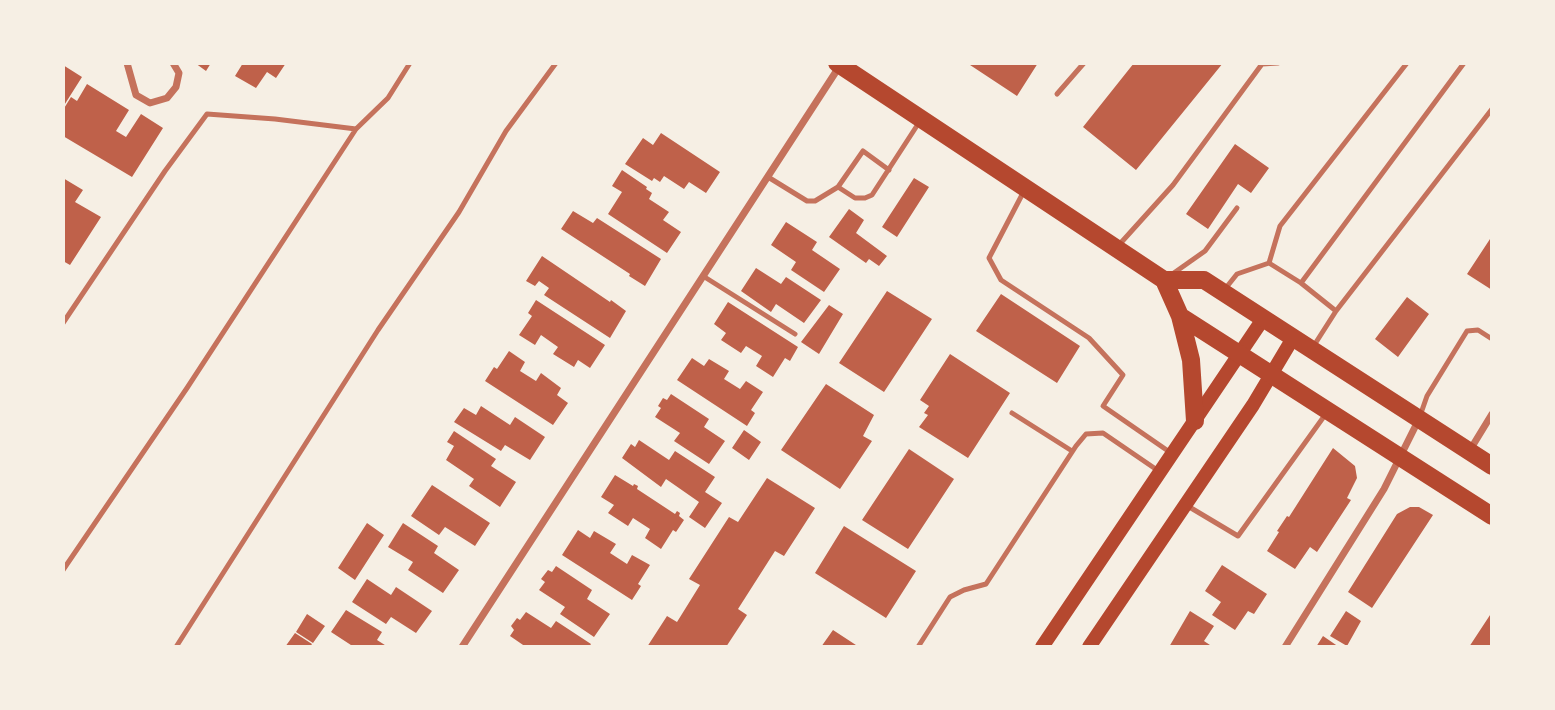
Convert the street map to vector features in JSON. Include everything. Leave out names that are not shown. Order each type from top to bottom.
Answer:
[{"type":"main road","points":[[842,65],[1164,280],[1180,316],[1191,360],[1195,421]]},
{"type":"main road","points":[[1164,280],[1204,280],[1492,466]]},
{"type":"main road","points":[[1180,316],[1492,516]]},
{"type":"main road","points":[[1042,647],[1263,319]]},
{"type":"main road","points":[[1089,647],[1186,505],[1293,338]]},
{"type":"street","points":[[128,63],[136,96],[150,103],[167,98],[176,87],[179,73],[173,63]]},
{"type":"street","points":[[462,647],[842,65]]},
{"type":"street","points":[[1469,451],[1492,414]]},
{"type":"street","points":[[1285,647],[1384,489],[1419,419]]},
{"type":"lane","points":[[63,570],[187,388],[356,130],[388,97],[410,63]]},
{"type":"lane","points":[[176,647],[378,330],[459,212],[506,131],[556,63]]},
{"type":"lane","points":[[1057,94],[1084,63]]},
{"type":"lane","points":[[1115,248],[1173,186],[1262,64],[1278,63]]},
{"type":"lane","points":[[1269,263],[1280,226],[1407,63]]},
{"type":"lane","points":[[1301,284],[1464,63]]},
{"type":"lane","points":[[1311,350],[1336,310],[1492,109]]},
{"type":"lane","points":[[63,323],[165,172],[208,114],[275,119],[356,130]]},
{"type":"lane","points":[[838,187],[855,198],[872,195],[921,119]]},
{"type":"lane","points":[[768,177],[807,201],[815,201],[838,187],[863,151],[889,170]]},
{"type":"lane","points":[[1026,189],[989,258],[1001,280],[1089,338],[1123,375],[1103,406],[1173,454]]},
{"type":"lane","points":[[1164,280],[1205,251],[1237,208]]},
{"type":"lane","points":[[1269,263],[1336,310]]},
{"type":"lane","points":[[1222,293],[1237,274],[1269,263]]},
{"type":"lane","points":[[703,276],[795,334]]},
{"type":"lane","points":[[1419,419],[1427,396],[1467,331],[1478,330],[1492,339]]},
{"type":"lane","points":[[1186,505],[1238,536],[1327,412]]},
{"type":"lane","points":[[1012,413],[1072,451]]},
{"type":"lane","points":[[918,647],[950,597],[986,584],[1072,451],[1086,434],[1103,433],[1160,472]]},
{"type":"building","points":[[195,63],[211,63],[206,71]]},
{"type":"building","points":[[243,63],[286,63],[276,78],[267,72],[256,88],[235,76]]},
{"type":"building","points":[[967,63],[1038,63],[1017,96]]},
{"type":"building","points":[[1134,63],[1223,63],[1136,170],[1083,127]]},
{"type":"building","points":[[63,65],[82,77],[63,107]]},
{"type":"building","points":[[87,84],[129,110],[116,131],[126,137],[141,114],[163,128],[132,177],[63,136],[63,110],[71,97],[77,101]]},
{"type":"building","points":[[661,133],[720,172],[706,193],[689,182],[684,189],[664,176],[660,182],[654,178],[652,181],[625,164],[643,138],[653,145]]},
{"type":"building","points":[[1235,144],[1269,168],[1251,193],[1238,184],[1208,229],[1186,214]]},
{"type":"building","points":[[622,170],[647,187],[652,193],[649,199],[669,212],[663,220],[681,232],[667,253],[608,214],[622,192],[612,186]]},
{"type":"building","points":[[63,178],[83,190],[75,202],[101,217],[70,265],[63,261]]},
{"type":"building","points":[[914,178],[929,187],[897,237],[882,227]]},
{"type":"building","points":[[849,209],[864,220],[856,233],[887,256],[879,266],[869,259],[866,263],[829,237]]},
{"type":"building","points":[[573,211],[593,223],[597,218],[661,259],[645,286],[561,229]]},
{"type":"building","points":[[786,222],[817,242],[812,250],[840,269],[824,292],[791,270],[796,262],[771,245]]},
{"type":"building","points":[[1490,239],[1492,241],[1492,290],[1467,274]]},
{"type":"building","points":[[542,256],[626,311],[610,338],[544,295],[549,288],[539,281],[535,286],[526,281]]},
{"type":"building","points":[[756,268],[781,284],[786,277],[821,300],[804,323],[776,304],[771,312],[741,291]]},
{"type":"building","points":[[887,291],[932,319],[884,392],[839,363]]},
{"type":"building","points":[[1001,294],[1080,346],[1057,383],[976,331]]},
{"type":"building","points":[[1407,297],[1429,314],[1398,357],[1375,339]]},
{"type":"building","points":[[536,300],[605,345],[590,368],[578,360],[574,367],[553,354],[558,347],[541,335],[535,345],[519,335],[532,316],[528,313]]},
{"type":"building","points":[[728,302],[798,347],[790,361],[785,358],[773,377],[756,366],[762,356],[746,346],[741,353],[721,340],[726,333],[714,324]]},
{"type":"building","points":[[829,305],[843,314],[819,354],[801,342]]},
{"type":"building","points":[[509,351],[525,362],[520,371],[536,381],[541,373],[561,388],[557,395],[568,403],[553,425],[485,381]]},
{"type":"building","points":[[950,354],[1010,393],[968,458],[919,427],[928,415],[924,413],[929,406],[920,400]]},
{"type":"building","points":[[692,358],[704,366],[709,359],[729,371],[724,379],[740,389],[746,381],[763,392],[751,410],[755,413],[747,426],[677,380]]},
{"type":"building","points":[[826,384],[874,415],[863,436],[872,441],[840,489],[781,450]]},
{"type":"building","points":[[671,394],[709,419],[704,427],[725,441],[709,464],[674,441],[680,433],[655,417],[663,398],[667,400]]},
{"type":"building","points":[[481,406],[510,425],[515,417],[545,437],[530,460],[505,445],[501,451],[454,422],[464,408],[476,415]]},
{"type":"building","points":[[744,430],[761,442],[749,460],[732,448]]},
{"type":"building","points":[[454,431],[496,459],[491,466],[516,482],[500,507],[469,486],[474,479],[446,460],[454,446],[447,442]]},
{"type":"building","points":[[639,440],[669,460],[675,451],[715,477],[705,492],[722,503],[705,528],[689,517],[699,502],[666,479],[661,487],[622,458],[631,444],[635,447]]},
{"type":"building","points":[[1333,448],[1355,466],[1357,478],[1347,498],[1351,500],[1317,552],[1310,547],[1295,569],[1267,551],[1279,532],[1277,531],[1287,516],[1289,517]]},
{"type":"building","points":[[909,449],[954,479],[908,549],[862,520]]},
{"type":"building","points":[[615,475],[633,486],[638,486],[637,489],[675,514],[677,511],[680,513],[679,516],[684,520],[676,532],[673,530],[661,549],[645,538],[650,529],[633,518],[628,526],[608,513],[614,505],[601,497]]},
{"type":"building","points":[[767,478],[815,508],[784,556],[775,551],[738,609],[747,615],[726,647],[647,647],[667,616],[677,622],[700,585],[689,579],[729,517],[738,522]]},
{"type":"building","points":[[432,485],[490,523],[475,546],[445,527],[439,535],[411,516]]},
{"type":"building","points":[[1410,507],[1419,507],[1433,515],[1372,608],[1348,592],[1397,514]]},
{"type":"building","points":[[367,523],[384,535],[355,580],[338,568]]},
{"type":"building","points":[[403,523],[438,546],[434,553],[459,570],[443,593],[408,570],[413,562],[388,547]]},
{"type":"building","points":[[844,526],[916,571],[886,618],[815,573]]},
{"type":"building","points":[[578,530],[590,538],[594,531],[616,544],[610,553],[627,564],[632,555],[650,565],[632,600],[562,555]]},
{"type":"building","points":[[1222,565],[1267,594],[1254,614],[1248,611],[1235,630],[1212,615],[1221,602],[1205,591]]},
{"type":"building","points":[[556,566],[592,590],[587,599],[610,614],[594,637],[560,614],[565,607],[539,590],[545,582],[541,579],[548,570],[552,572]]},
{"type":"building","points":[[367,579],[391,595],[396,587],[432,611],[416,633],[391,617],[386,624],[352,602]]},
{"type":"building","points":[[346,610],[382,632],[377,640],[388,647],[354,647],[331,632]]},
{"type":"building","points":[[1190,611],[1214,626],[1204,641],[1213,647],[1169,647]]},
{"type":"building","points":[[1346,611],[1361,621],[1347,646],[1330,636]]},
{"type":"building","points":[[526,612],[551,628],[556,621],[591,644],[589,647],[526,647],[510,636],[514,630],[511,626]]},
{"type":"building","points":[[1492,612],[1492,647],[1469,647]]},
{"type":"building","points":[[307,614],[325,626],[313,643],[296,632]]},
{"type":"building","points":[[833,630],[859,647],[821,647]]},
{"type":"building","points":[[295,633],[312,644],[310,647],[285,647]]},
{"type":"building","points":[[1323,636],[1339,647],[1316,647]]}]
